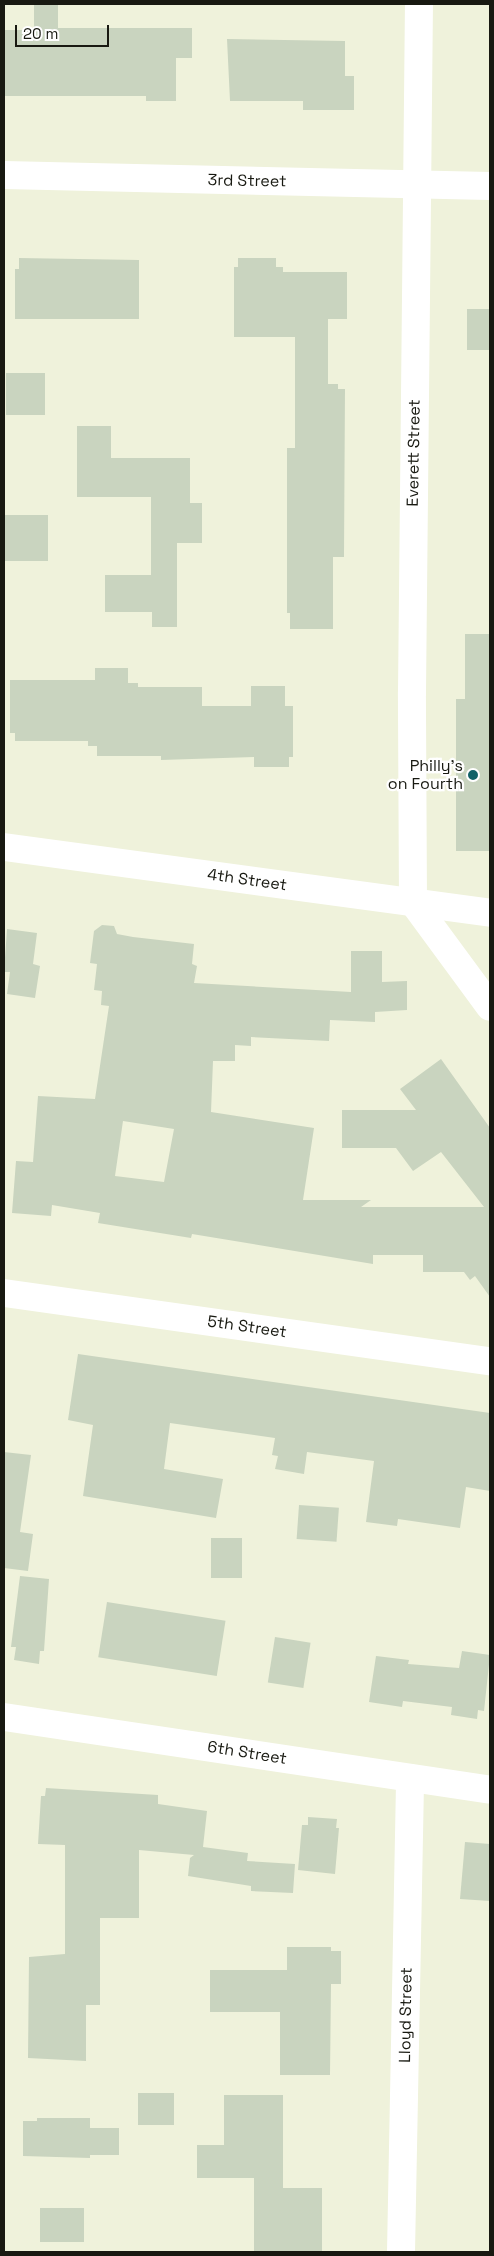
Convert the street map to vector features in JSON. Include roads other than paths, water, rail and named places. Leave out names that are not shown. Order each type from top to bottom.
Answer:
[{"type":"street","name":"Everett Street","points":[[413,902],[412,692],[419,4]]},
{"type":"street","name":"3rd Street","points":[[4,175],[490,186]]},
{"type":"street","name":"4th Street","points":[[4,847],[490,913]]},
{"type":"street","points":[[413,902],[490,1007]]},
{"type":"street","name":"5th Street","points":[[4,1293],[490,1361]]},
{"type":"street","name":"6th Street","points":[[4,1717],[490,1790]]},
{"type":"street","name":"Lloyd Street","points":[[402,2252],[410,1778]]},
{"type":"place","name":"Philly's on Fourth","points":[[473,775]]}]
